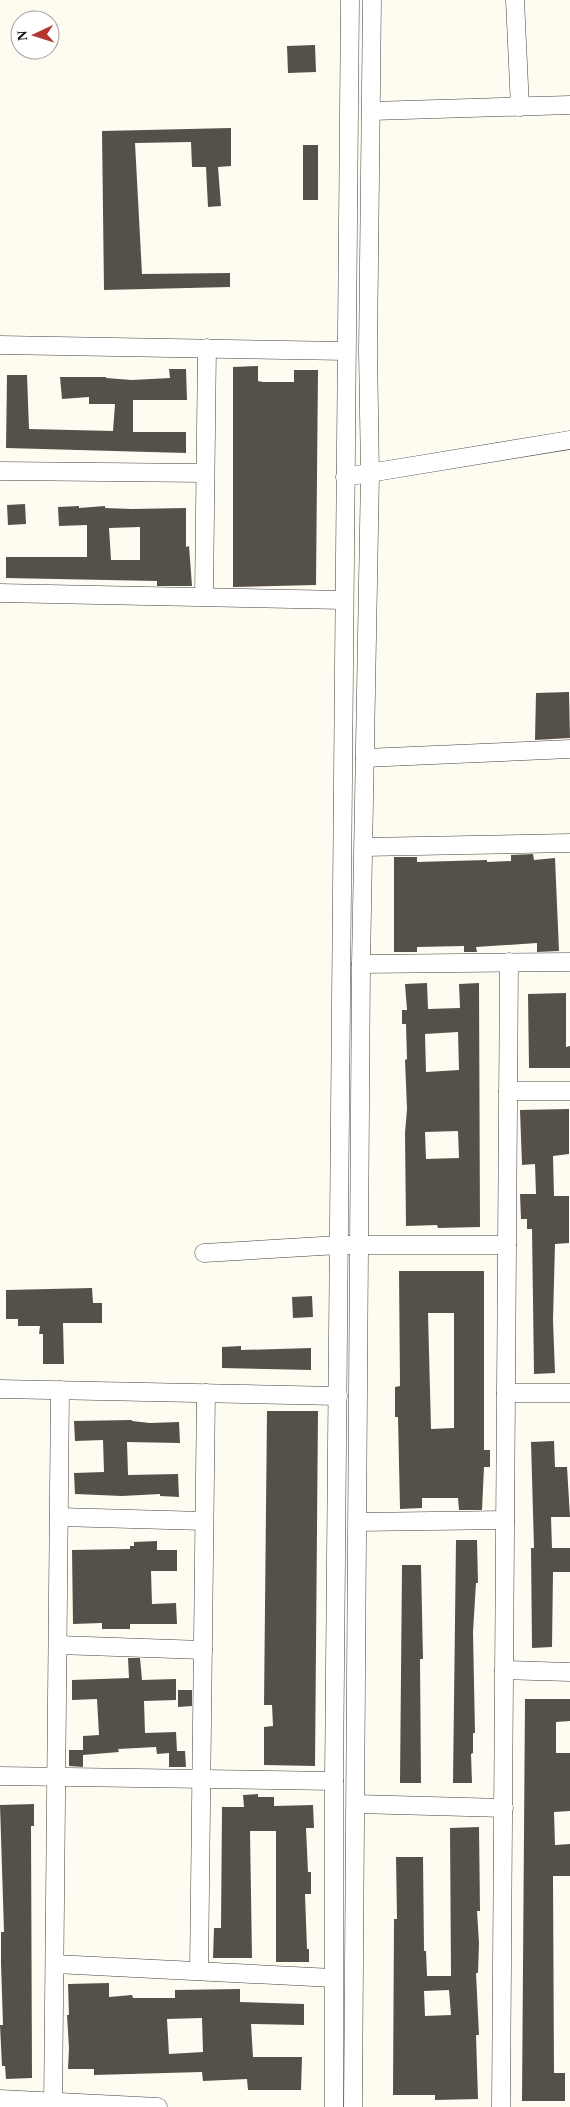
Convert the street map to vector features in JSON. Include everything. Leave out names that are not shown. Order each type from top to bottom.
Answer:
[{"type":"street","points":[[334,2107],[334,1781],[350,0]]},
{"type":"street","points":[[353,2107],[361,1245],[361,964],[370,474],[368,352],[372,0]]},
{"type":"street","points":[[515,0],[520,106]]},
{"type":"street","points":[[372,111],[570,105]]},
{"type":"street","points":[[0,345],[346,351]]},
{"type":"street","points":[[204,596],[207,348]]},
{"type":"street","points":[[345,477],[570,440]]},
{"type":"street","points":[[0,470],[206,473]]},
{"type":"street","points":[[0,593],[344,600]]},
{"type":"street","points":[[365,758],[570,749]]},
{"type":"street","points":[[364,848],[570,843]]},
{"type":"street","points":[[501,2107],[509,962]]},
{"type":"street","points":[[361,964],[570,962]]},
{"type":"street","points":[[508,1091],[570,1091]]},
{"type":"street","points":[[204,1252],[339,1245],[507,1245]]},
{"type":"street","points":[[0,1389],[338,1396]]},
{"type":"street","points":[[54,2104],[60,1390]]},
{"type":"street","points":[[199,1971],[206,1393]]},
{"type":"street","points":[[506,1393],[570,1393]]},
{"type":"street","points":[[59,1516],[204,1522]]},
{"type":"street","points":[[358,1522],[505,1520]]},
{"type":"street","points":[[58,1645],[203,1650]]},
{"type":"street","points":[[504,1670],[570,1672]]},
{"type":"street","points":[[0,1776],[334,1781]]},
{"type":"street","points":[[356,1804],[504,1808]]},
{"type":"street","points":[[55,1964],[333,1978]]},
{"type":"street","points":[[0,2099],[54,2104],[158,2107]]},
{"type":"building","points":[[315,45],[316,72],[288,73],[287,46]]},
{"type":"building","points":[[231,128],[231,166],[218,167],[221,206],[208,207],[206,167],[192,167],[191,142],[135,143],[142,274],[230,273],[230,287],[104,290],[102,131]]},
{"type":"building","points":[[303,145],[318,145],[318,200],[303,200]]},
{"type":"building","points":[[258,366],[258,381],[263,382],[294,382],[294,370],[318,370],[316,585],[233,587],[233,367]]},
{"type":"building","points":[[169,369],[186,369],[187,400],[133,400],[133,432],[186,432],[186,453],[6,448],[7,375],[27,375],[29,429],[113,431],[115,404],[89,404],[89,397],[62,399],[60,377],[106,377],[132,380],[170,378]]},
{"type":"building","points":[[25,504],[26,524],[8,525],[7,505]]},
{"type":"building","points":[[58,507],[186,508],[186,547],[189,546],[192,586],[157,586],[157,581],[6,578],[6,557],[87,557],[87,525],[59,526]],"holes":[[[140,527],[140,560],[111,560],[109,528]]]},
{"type":"building","points":[[569,692],[570,738],[535,740],[536,693]]},
{"type":"building","points":[[533,854],[534,860],[555,858],[559,951],[537,952],[537,943],[476,947],[477,952],[464,952],[464,946],[417,947],[417,952],[394,952],[394,857],[417,857],[417,862],[487,860],[487,862],[511,861],[511,855]]},
{"type":"building","points":[[427,983],[428,1009],[460,1008],[459,984],[479,983],[480,1227],[438,1228],[437,1225],[406,1226],[405,1133],[407,1109],[405,1060],[407,1059],[406,1024],[402,1024],[402,1010],[407,1010],[405,984]],"holes":[[[458,1032],[459,1070],[426,1072],[425,1034]],[[458,1131],[459,1158],[426,1159],[425,1132]]]},
{"type":"building","points":[[566,993],[566,1047],[570,1046],[570,1068],[529,1068],[528,994]]},
{"type":"building","points":[[569,1109],[569,1154],[553,1156],[554,1196],[569,1196],[569,1243],[555,1244],[553,1320],[555,1373],[534,1374],[532,1229],[527,1229],[527,1219],[521,1219],[520,1194],[536,1194],[535,1164],[522,1165],[520,1110]]},
{"type":"building","points":[[399,1271],[484,1271],[484,1450],[490,1450],[490,1467],[484,1467],[482,1510],[459,1510],[458,1498],[422,1498],[422,1508],[400,1509],[398,1417],[395,1417],[395,1387],[400,1386]],"holes":[[[428,1313],[454,1313],[454,1428],[431,1429]]]},
{"type":"building","points":[[92,1288],[93,1303],[102,1303],[102,1323],[63,1323],[64,1364],[43,1364],[43,1334],[39,1334],[40,1326],[18,1326],[18,1319],[6,1319],[6,1290]]},
{"type":"building","points":[[312,1296],[313,1317],[293,1318],[292,1297]]},
{"type":"building","points":[[241,1346],[241,1350],[311,1348],[311,1370],[222,1368],[222,1347]]},
{"type":"building","points":[[267,1411],[318,1411],[315,1766],[264,1765],[264,1727],[273,1726],[272,1705],[264,1705]]},
{"type":"building","points":[[132,1420],[150,1423],[179,1422],[180,1443],[127,1442],[128,1475],[178,1474],[179,1497],[160,1496],[160,1494],[122,1496],[75,1494],[74,1473],[104,1472],[103,1440],[75,1441],[74,1421]]},
{"type":"building","points":[[554,1441],[555,1467],[567,1467],[570,1517],[551,1517],[552,1548],[570,1548],[570,1572],[553,1572],[552,1647],[532,1648],[531,1548],[534,1548],[531,1442]]},
{"type":"building","points":[[456,1540],[477,1540],[478,1583],[476,1583],[473,1632],[475,1733],[473,1733],[473,1753],[471,1754],[472,1783],[453,1783]]},
{"type":"building","points":[[157,1541],[157,1550],[177,1550],[177,1571],[151,1571],[152,1604],[176,1603],[177,1624],[130,1624],[130,1629],[102,1629],[102,1623],[73,1624],[72,1550],[130,1549],[130,1546],[134,1546],[134,1542]]},
{"type":"building","points":[[402,1565],[421,1565],[423,1659],[420,1659],[421,1783],[400,1783]]},
{"type":"building","points":[[128,1658],[140,1658],[142,1680],[176,1679],[176,1700],[144,1701],[145,1733],[176,1732],[177,1751],[185,1751],[186,1767],[169,1767],[169,1753],[157,1754],[156,1747],[118,1749],[119,1752],[83,1755],[83,1736],[99,1735],[97,1699],[72,1700],[72,1680],[129,1678]]},
{"type":"building","points":[[178,1690],[192,1690],[192,1706],[178,1707]]},
{"type":"building","points":[[525,1699],[570,1699],[570,1721],[556,1722],[556,1753],[570,1753],[570,1811],[554,1812],[555,1845],[570,1844],[570,1876],[553,1876],[554,2073],[565,2073],[565,2101],[522,2101]]},
{"type":"building","points":[[69,1750],[83,1750],[83,1767],[69,1766]]},
{"type":"building","points":[[258,1794],[258,1797],[274,1797],[274,1806],[313,1805],[314,1828],[306,1828],[308,1872],[311,1872],[311,1894],[305,1894],[309,1962],[276,1962],[276,1831],[250,1831],[252,1958],[213,1958],[214,1928],[221,1928],[222,1807],[244,1807],[243,1795]]},
{"type":"building","points":[[34,1804],[34,1826],[31,1826],[32,2078],[6,2079],[5,2066],[2,2066],[0,2025],[3,2025],[1,1932],[4,1932],[0,1805]]},
{"type":"building","points":[[479,1827],[480,1911],[477,1911],[479,1943],[478,1973],[476,1973],[479,2035],[476,2035],[478,2099],[435,2100],[435,2095],[393,2095],[394,1919],[397,1919],[396,1857],[423,1857],[424,1951],[426,1951],[427,1976],[451,1976],[450,1828]],"holes":[[[449,1990],[451,2015],[425,2016],[424,1991]]]},
{"type":"building","points":[[109,1983],[109,1997],[132,1995],[133,1998],[175,1998],[175,1990],[240,1989],[240,2002],[304,2004],[304,2025],[251,2024],[253,2057],[302,2057],[301,2090],[248,2090],[247,2079],[203,2081],[202,2072],[94,2075],[94,2069],[68,2069],[68,1984]],"holes":[[[202,2018],[203,2052],[169,2054],[167,2019]]]}]
